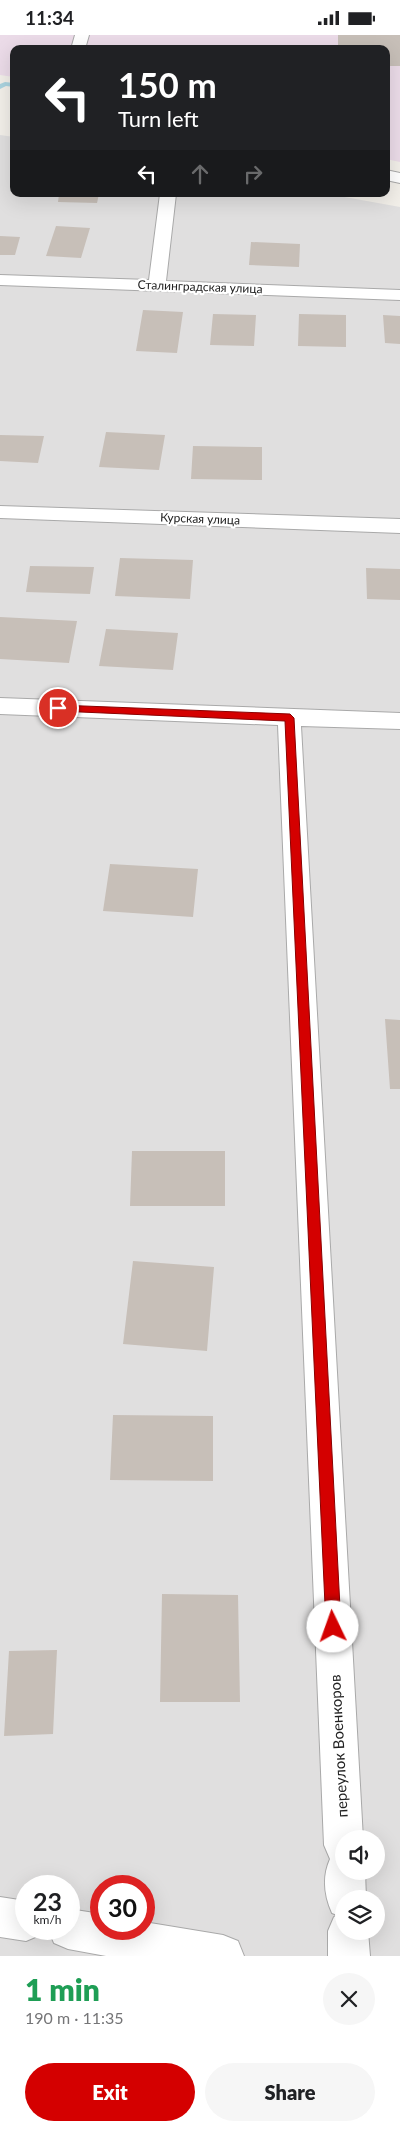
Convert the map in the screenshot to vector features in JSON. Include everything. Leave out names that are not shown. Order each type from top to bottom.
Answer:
[{"type":"street","points":[[157,285],[168,197]]},
{"type":"street","name":"Сталинградская улица","points":[[0,280],[400,295]]},
{"type":"street","name":"Курская улица","points":[[0,512],[400,526]]},
{"type":"street","points":[[0,706],[400,721]]},
{"type":"street","name":"переулок Военкоров","points":[[290,718],[343,1830]]},
{"type":"street","points":[[0,1917],[15,1919]]},
{"type":"street","points":[[80,1931],[223,1956]]},
{"type":"street","points":[[348,1940],[349,1956]]},
{"type":"shaded area","points":[[0,35],[400,35],[400,162],[390,160],[390,45],[10,45],[10,76],[0,75]]},
{"type":"shaded area","points":[[0,135],[10,136],[10,197],[345,197],[400,207],[400,1956],[0,1956]]},
{"type":"building","points":[[338,35],[400,35],[400,66],[390,66],[390,45],[338,45]]},
{"type":"building","points":[[59,197],[98,197],[97,203],[58,202]]},
{"type":"building","points":[[56,226],[90,228],[81,258],[46,256]]},
{"type":"building","points":[[0,236],[20,237],[15,255],[0,255]]},
{"type":"building","points":[[251,242],[300,244],[299,267],[249,265]]},
{"type":"building","points":[[143,310],[183,312],[177,353],[136,351]]},
{"type":"building","points":[[213,314],[256,315],[254,346],[210,345]]},
{"type":"building","points":[[299,314],[346,315],[346,347],[298,346]]},
{"type":"building","points":[[383,315],[400,316],[400,344],[385,343]]},
{"type":"building","points":[[106,432],[165,435],[159,470],[99,467]]},
{"type":"building","points":[[0,435],[44,436],[38,463],[0,461]]},
{"type":"building","points":[[193,446],[262,447],[262,480],[191,479]]},
{"type":"building","points":[[120,558],[193,560],[190,599],[115,596]]},
{"type":"building","points":[[30,566],[94,567],[90,594],[26,592]]},
{"type":"building","points":[[366,568],[400,569],[400,600],[367,599]]},
{"type":"building","points":[[0,617],[77,621],[69,663],[0,659]]},
{"type":"building","points":[[106,629],[178,633],[173,670],[99,666]]},
{"type":"building","points":[[110,864],[198,869],[193,917],[103,911]]},
{"type":"building","points":[[385,1019],[400,1020],[400,1089],[390,1089]]},
{"type":"building","points":[[132,1151],[225,1151],[225,1206],[130,1206]]},
{"type":"building","points":[[133,1261],[214,1267],[207,1351],[123,1344]]},
{"type":"building","points":[[113,1415],[213,1416],[213,1481],[110,1480]]},
{"type":"building","points":[[162,1594],[238,1595],[240,1702],[160,1702]]},
{"type":"building","points":[[57,1650],[53,1734],[4,1736],[9,1651]]},
{"type":"waterway","points":[[0,87],[5,84],[10,85]]},
{"type":"route","points":[[58,708],[290,718],[333,1627]]}]
